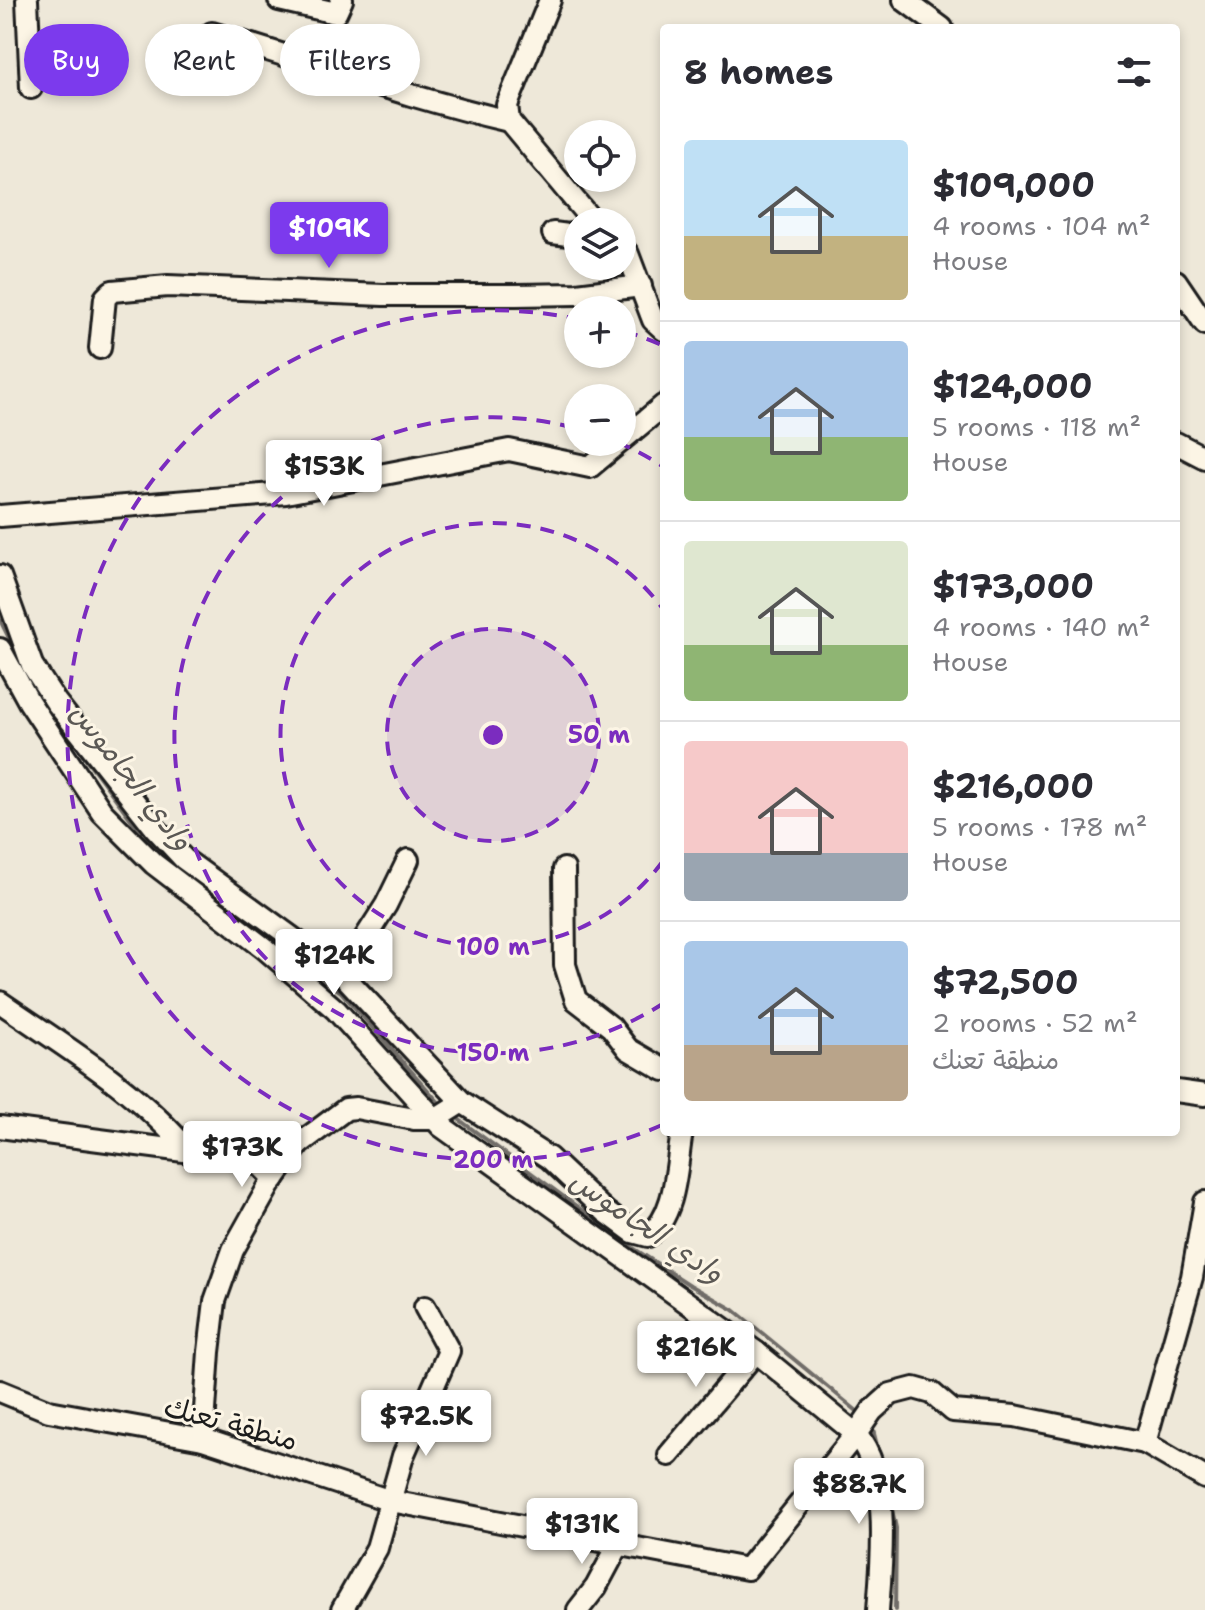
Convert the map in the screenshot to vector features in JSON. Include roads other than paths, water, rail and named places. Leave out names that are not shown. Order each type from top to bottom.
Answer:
[{"type":"street","points":[[27,0],[28,24]]},
{"type":"street","points":[[279,0],[336,13],[342,0]]},
{"type":"street","points":[[550,0],[507,105],[509,121],[581,208]]},
{"type":"street","points":[[904,0],[937,24]]},
{"type":"street","points":[[264,48],[455,108],[509,121]]},
{"type":"street","points":[[553,233],[564,234]]},
{"type":"street","points":[[636,274],[653,320],[660,326]]},
{"type":"street","points":[[100,348],[105,298],[112,291],[168,286],[383,295],[516,295],[577,294],[641,286]]},
{"type":"street","points":[[1180,287],[1205,324]]},
{"type":"street","points":[[636,428],[660,408]]},
{"type":"street","points":[[1180,445],[1205,458]]},
{"type":"street","points":[[0,516],[286,493],[509,450],[590,467],[603,456]]},
{"type":"street","points":[[0,576],[32,665],[56,702],[156,829],[184,859],[342,974],[462,1102],[549,1158],[606,1212],[633,1232],[648,1236],[660,1228],[669,1207],[681,1136]]},
{"type":"street","points":[[0,649],[29,702],[102,812],[154,864],[264,948],[336,1010],[435,1119],[756,1352],[856,1434],[866,1446],[873,1463],[881,1507],[878,1610]]},
{"type":"street","points":[[342,974],[386,905],[408,860]]},
{"type":"street","points":[[564,869],[565,965],[576,1000],[611,1027],[628,1049],[660,1068]]},
{"type":"street","points":[[0,1002],[136,1099],[174,1133],[189,1152]]},
{"type":"street","points":[[1180,1092],[1205,1095]]},
{"type":"street","points":[[203,1439],[215,1301],[233,1250],[274,1179],[299,1144],[346,1109],[435,1119],[462,1102]]},
{"type":"street","points":[[0,1127],[245,1159],[261,1166],[274,1179]]},
{"type":"street","points":[[1145,1443],[1192,1277],[1205,1202]]},
{"type":"street","points":[[342,1610],[377,1548],[403,1456],[449,1351],[425,1307]]},
{"type":"street","points":[[669,1455],[756,1352]]},
{"type":"street","points":[[856,1434],[872,1411],[891,1394],[914,1388],[932,1393],[953,1411],[1015,1416],[1145,1443],[1205,1478]]},
{"type":"street","name":"منطقة تعنك","points":[[0,1391],[49,1411],[203,1439],[391,1501],[747,1569],[856,1434]]},
{"type":"street","points":[[578,1610],[596,1587],[619,1544]]},
{"type":"waterway","name":"وادي الجاموس","points":[[0,620],[19,658]]},
{"type":"waterway","name":"وادي الجاموس","points":[[57,720],[157,854]]},
{"type":"waterway","name":"وادي الجاموس","points":[[170,864],[341,992],[443,1107]]},
{"type":"waterway","name":"وادي الجاموس","points":[[453,1115],[633,1248],[734,1310],[857,1411]]},
{"type":"waterway","name":"وادي الجاموس","points":[[872,1426],[880,1457]]},
{"type":"waterway","name":"وادي الجاموس","points":[[890,1501],[896,1528],[895,1610]]}]
